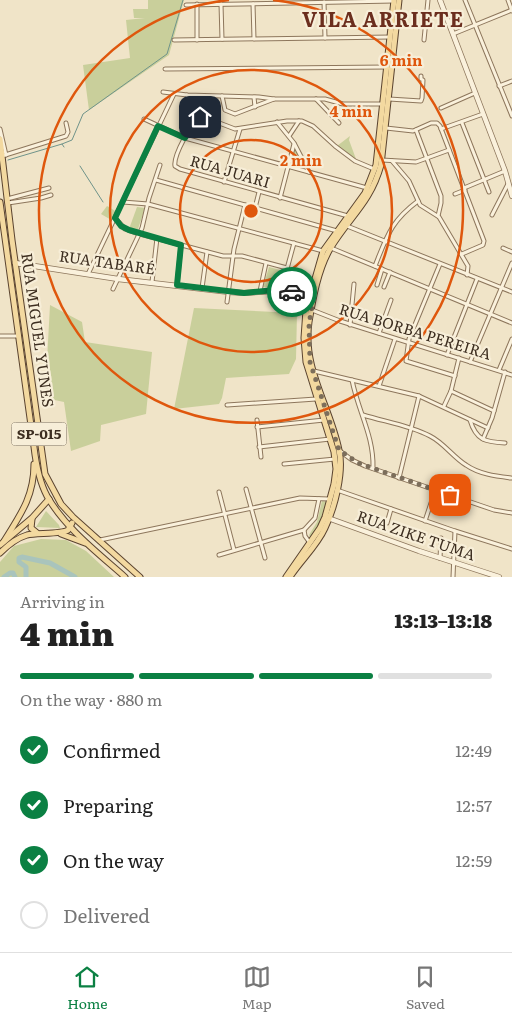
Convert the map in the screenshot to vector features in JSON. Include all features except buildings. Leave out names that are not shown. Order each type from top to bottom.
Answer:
[{"type":"main road","points":[[332,499],[337,490],[340,471],[339,450],[312,371],[308,338],[312,295],[331,248],[372,189],[382,160],[384,104],[388,67],[392,54],[391,37],[396,0]]},
{"type":"main road","points":[[290,577],[319,539],[332,499],[336,459],[309,375],[304,351],[304,324],[323,251],[368,188],[375,169],[386,128],[396,0]]},
{"type":"main road","name":"RUA MIGUEL YUNES","points":[[0,139],[5,155],[15,263],[43,467],[53,491],[61,504],[140,577]]},
{"type":"main road","name":"RUA MIGUEL YUNES","points":[[0,202],[39,477],[49,498],[61,516],[126,577]]},
{"type":"main road","points":[[18,339],[27,353]]},
{"type":"main road","points":[[23,366],[27,368],[30,374]]},
{"type":"main road","points":[[2,543],[20,516],[29,497],[33,484],[34,447]]},
{"type":"main road","points":[[2,543],[32,518],[49,498],[61,504]]},
{"type":"main road","points":[[0,552],[16,540],[37,533],[63,532],[71,526],[73,517]]},
{"type":"main road","points":[[32,518],[31,528],[37,533]]},
{"type":"main road","points":[[286,577],[327,518]]},
{"type":"main road","points":[[56,532],[92,546]]},
{"type":"street","points":[[186,5],[396,0]]},
{"type":"street","points":[[424,40],[428,0]]},
{"type":"street","points":[[440,0],[512,196]]},
{"type":"street","points":[[465,0],[512,116]]},
{"type":"street","points":[[452,34],[512,11],[508,0]]},
{"type":"street","points":[[324,2],[325,38]]},
{"type":"street","points":[[197,4],[197,40]]},
{"type":"street","points":[[221,4],[222,39]]},
{"type":"street","points":[[254,4],[254,39]]},
{"type":"street","points":[[174,40],[391,37]]},
{"type":"street","points":[[165,69],[388,67]]},
{"type":"street","points":[[389,100],[421,102],[423,80],[421,78]]},
{"type":"street","points":[[500,86],[512,81]]},
{"type":"street","points":[[163,92],[274,99],[316,99],[343,104],[384,104]]},
{"type":"street","points":[[441,108],[475,93]]},
{"type":"street","points":[[88,274],[174,94]]},
{"type":"street","points":[[187,95],[188,100],[202,116],[230,128],[240,129],[277,122],[299,121],[313,126],[355,162],[375,169]]},
{"type":"street","points":[[222,96],[225,110],[234,114],[274,99]]},
{"type":"street","points":[[254,97],[255,106]]},
{"type":"street","points":[[316,99],[339,123]]},
{"type":"street","points":[[442,130],[483,114]]},
{"type":"street","name":"RUA JUARI","points":[[202,116],[197,119],[185,138],[174,160],[175,166],[224,182],[348,216]]},
{"type":"street","points":[[144,119],[185,138],[368,188]]},
{"type":"street","points":[[289,136],[299,121]]},
{"type":"street","points":[[277,122],[294,143],[310,172]]},
{"type":"street","points":[[386,128],[416,130],[431,122],[437,123],[442,130],[484,243],[462,254]]},
{"type":"street","points":[[0,129],[5,155],[66,136],[68,132],[66,123]]},
{"type":"street","points":[[462,123],[489,192]]},
{"type":"street","points":[[224,182],[240,129]]},
{"type":"street","points":[[416,130],[441,199],[438,216]]},
{"type":"street","points":[[280,198],[294,143]]},
{"type":"street","points":[[382,160],[414,162],[449,150]]},
{"type":"street","points":[[392,161],[410,183],[418,201],[424,208],[438,216],[468,266],[467,275]]},
{"type":"street","points":[[113,289],[139,234],[160,165]]},
{"type":"street","points":[[455,194],[504,171]]},
{"type":"street","points":[[156,180],[337,231]]},
{"type":"street","points":[[492,215],[508,184]]},
{"type":"street","points":[[8,201],[49,188]]},
{"type":"street","points":[[255,208],[259,192]]},
{"type":"street","points":[[8,201],[41,198],[51,195]]},
{"type":"street","points":[[375,266],[395,221],[418,201]]},
{"type":"street","points":[[123,202],[148,204],[323,251]]},
{"type":"street","points":[[227,302],[233,256],[245,205]]},
{"type":"street","points":[[115,218],[125,229],[139,234],[223,256],[242,256],[287,268]]},
{"type":"street","points":[[347,226],[512,292]]},
{"type":"street","points":[[152,282],[157,238]]},
{"type":"street","points":[[281,291],[294,243]]},
{"type":"street","points":[[177,285],[181,245]]},
{"type":"street","points":[[331,248],[512,324]]},
{"type":"street","points":[[503,248],[512,252]]},
{"type":"street","points":[[202,288],[208,252]]},
{"type":"street","points":[[260,291],[266,262]]},
{"type":"street","points":[[470,362],[512,262]]},
{"type":"street","name":"RUA TABARÉ","points":[[15,263],[118,279],[229,292],[281,291],[312,295]]},
{"type":"street","points":[[440,264],[409,343],[406,362],[454,376]]},
{"type":"street","points":[[377,285],[382,269]]},
{"type":"street","points":[[384,287],[390,272]]},
{"type":"street","points":[[447,355],[477,278]]},
{"type":"street","points":[[350,325],[354,284]]},
{"type":"street","points":[[379,333],[391,300]]},
{"type":"street","name":"RUA BORBA PEREIRA","points":[[311,310],[350,325],[512,374]]},
{"type":"street","points":[[0,336],[18,339]]},
{"type":"street","points":[[380,386],[395,339]]},
{"type":"street","points":[[499,370],[512,339]]},
{"type":"street","points":[[444,406],[451,390],[459,358]]},
{"type":"street","points":[[312,371],[420,396],[488,428]]},
{"type":"street","points":[[483,439],[494,411],[505,372]]},
{"type":"street","points":[[316,380],[326,374]]},
{"type":"street","points":[[352,380],[372,444],[373,468]]},
{"type":"street","points":[[451,390],[494,411]]},
{"type":"street","points":[[400,478],[420,396]]},
{"type":"street","points":[[227,405],[316,399]]},
{"type":"street","points":[[363,415],[411,427],[436,440],[474,470],[511,478]]},
{"type":"street","points":[[470,419],[474,431],[483,439],[505,443]]},
{"type":"street","points":[[256,420],[261,457]]},
{"type":"street","points":[[257,427],[324,420]]},
{"type":"street","points":[[259,447],[331,439]]},
{"type":"street","points":[[339,450],[358,463],[494,510],[512,513]]},
{"type":"street","points":[[284,464],[336,459]]},
{"type":"street","points":[[246,490],[264,558]]},
{"type":"street","points":[[337,490],[512,549]]},
{"type":"street","points":[[425,521],[435,490]]},
{"type":"street","points":[[218,492],[234,550]]},
{"type":"street","points":[[99,540],[300,498],[332,499]]},
{"type":"street","points":[[219,555],[304,530],[315,518],[319,498]]},
{"type":"street","points":[[387,523],[391,509]]},
{"type":"street","name":"RUA ZIKE TUMA","points":[[327,518],[499,577]]},
{"type":"street","points":[[304,530],[305,536],[310,543]]},
{"type":"street","points":[[454,577],[455,531]]},
{"type":"street","points":[[440,558],[441,538]]},
{"type":"green space","points":[[148,0],[184,0],[169,55],[89,110],[83,65],[130,58],[126,20],[145,18],[134,18],[133,9],[148,9]]},
{"type":"green space","points":[[202,101],[221,110],[218,117],[198,109]]},
{"type":"green space","points":[[350,136],[349,140],[356,159],[337,146]]},
{"type":"green space","points":[[295,146],[308,170],[289,166]]},
{"type":"green space","points":[[107,206],[117,212],[113,221],[101,214]]},
{"type":"green space","points":[[137,207],[145,208],[137,232],[129,229]]},
{"type":"green space","points":[[269,267],[284,271],[280,288],[263,287]]},
{"type":"green space","points":[[50,305],[82,322],[85,342],[152,352],[146,414],[101,425],[100,441],[71,451],[64,402],[45,398]]},
{"type":"green space","points":[[194,308],[297,313],[296,359],[289,374],[226,378],[219,404],[174,409]]},
{"type":"green space","points":[[322,501],[328,502],[322,520],[311,539],[309,535],[317,522]]},
{"type":"green space","points":[[46,511],[59,525],[60,528],[36,527]]},
{"type":"green space","points":[[41,539],[66,540],[86,551],[114,577],[0,577],[0,562],[14,546]]},
{"type":"waterway","points":[[62,144],[72,140],[83,114],[167,54],[183,0]]},
{"type":"waterway","points":[[8,160],[62,144],[64,147]]},
{"type":"waterway","points":[[80,166],[103,202]]},
{"type":"waterway","points":[[26,577],[26,567],[19,562],[19,558],[22,557],[50,563],[75,577]]},
{"type":"waterway","points":[[4,577],[10,573],[13,573],[15,577]]},
{"type":"way so far","points":[[292,292],[314,295],[308,338],[310,362],[339,450],[358,463],[450,495]]},
{"type":"district","name":"VILA ARRIETE","points":[[383,20]]},
{"type":"route","points":[[200,117],[185,138],[158,126],[115,218],[125,229],[181,245],[177,285],[244,293],[275,290],[292,292]]}]
